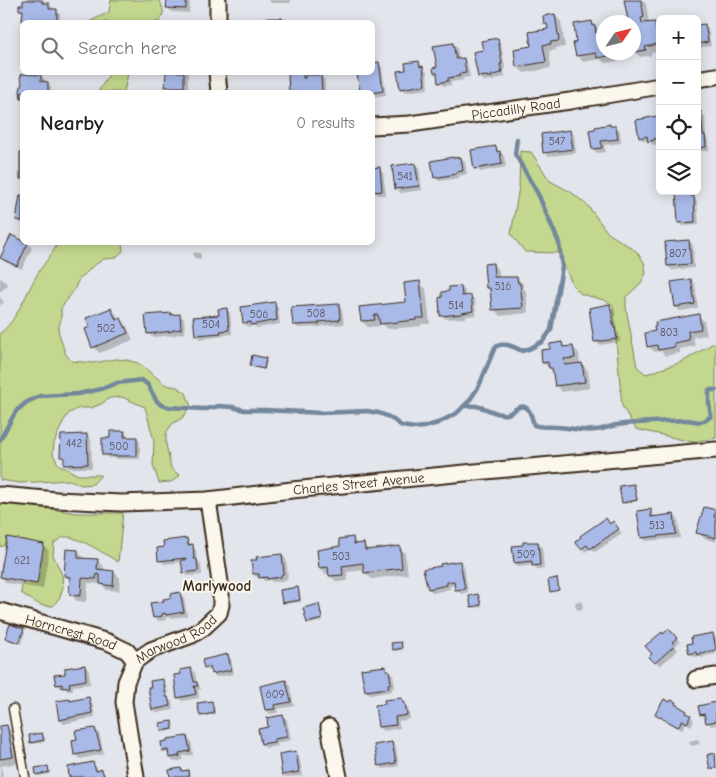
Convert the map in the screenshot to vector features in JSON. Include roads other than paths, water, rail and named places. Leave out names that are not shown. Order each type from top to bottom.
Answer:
[{"type":"street","points":[[218,0],[218,20]]},
{"type":"street","points":[[217,75],[219,90]]},
{"type":"street","points":[[701,78],[716,76]]},
{"type":"street","name":"Piccadilly Road","points":[[375,126],[410,124],[656,87]]},
{"type":"street","name":"Charles Street Avenue","points":[[0,495],[121,503],[208,500],[292,490],[716,450]]},
{"type":"street","name":"Marwood Road","points":[[136,777],[124,702],[126,682],[135,661],[151,650],[192,635],[203,628],[219,613],[221,589],[208,500]]},
{"type":"street","name":"Horncrest Road","points":[[0,611],[108,642],[126,651],[135,661]]},
{"type":"street","points":[[696,679],[716,676]]},
{"type":"street","points":[[329,727],[339,777]]},
{"type":"lane","points":[[13,709],[25,777]]},
{"type":"waterway","points":[[0,440],[16,411],[27,402],[40,396],[78,394],[117,383],[142,380],[148,385],[156,400],[161,405],[169,407],[206,409],[219,406],[245,410],[321,413],[367,411],[389,417],[402,426],[415,428],[438,423],[457,413],[469,401],[479,386],[495,347],[498,345],[512,346],[522,351],[543,341],[551,330],[562,267],[559,243],[538,194],[515,154],[517,139]]},
{"type":"waterway","points":[[464,406],[478,406],[503,414],[522,406],[529,410],[536,426],[590,430],[634,423],[683,420],[701,422],[711,416],[709,390],[716,390]]},
{"type":"district","name":"Marlywood","points":[[217,586]]}]
